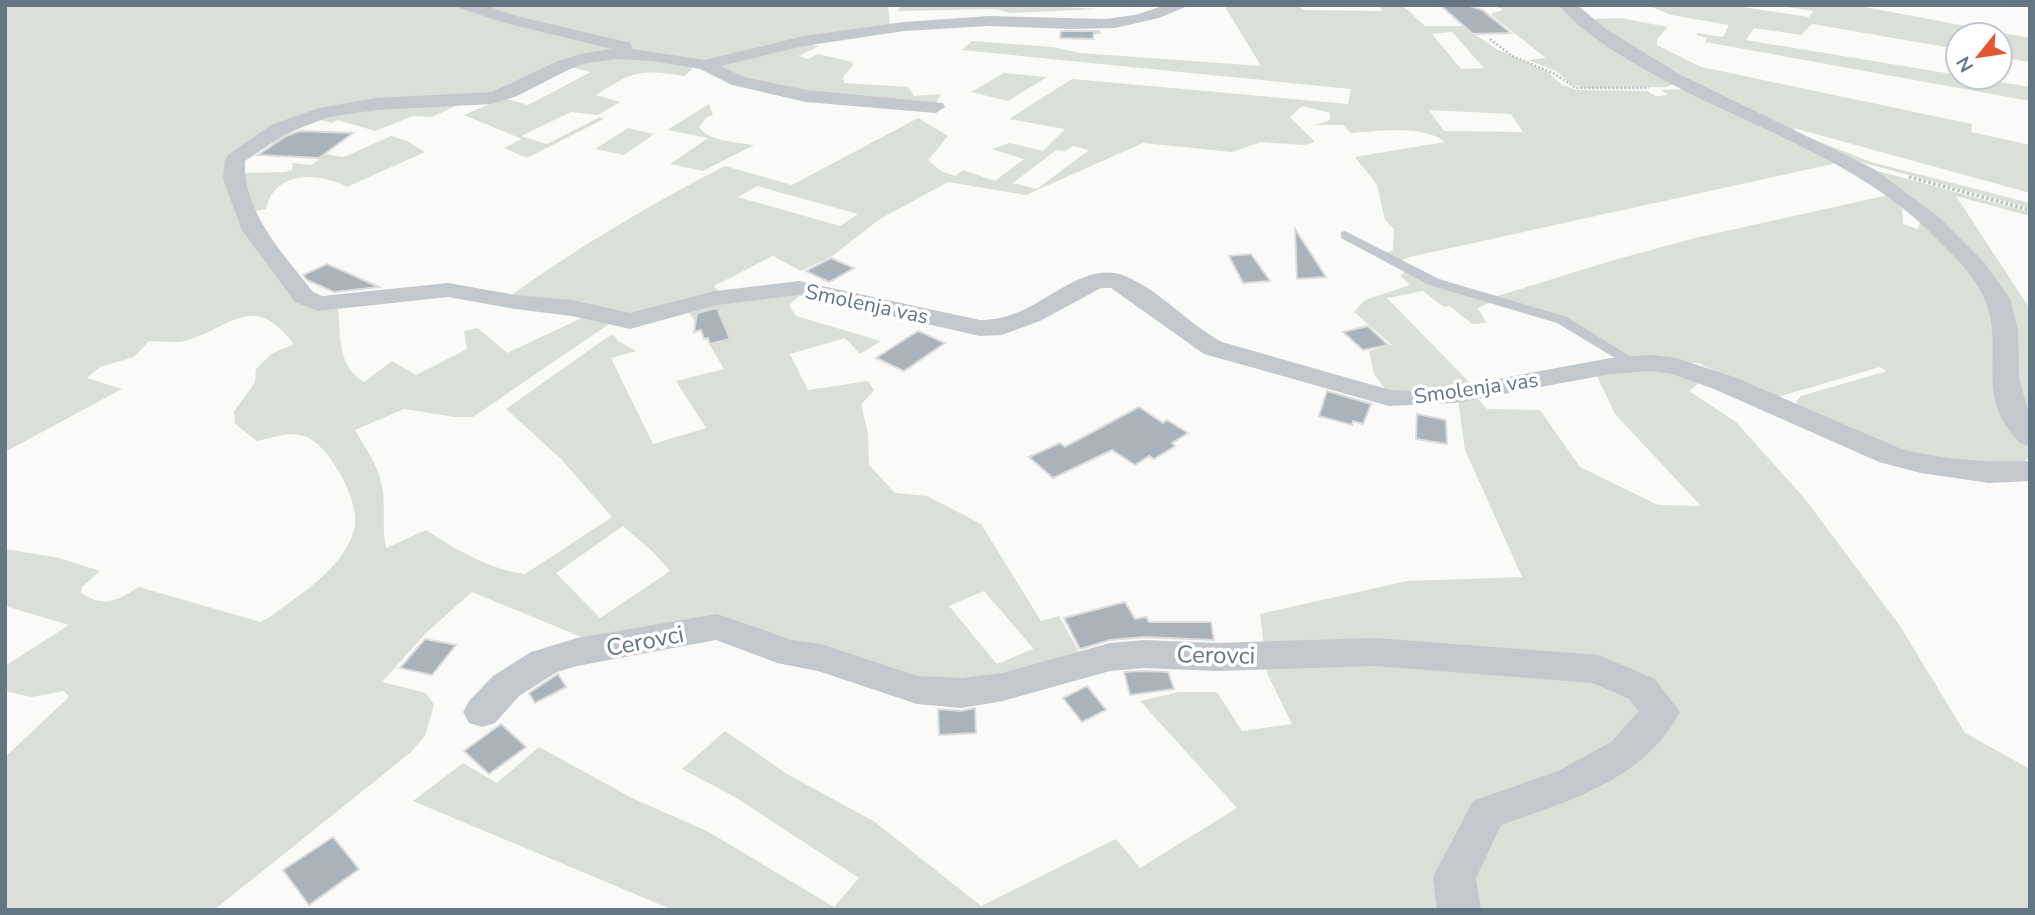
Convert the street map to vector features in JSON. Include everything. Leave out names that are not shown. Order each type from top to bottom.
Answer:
[{"type":"street","points":[[465,5],[488,10],[511,20],[649,54]]},
{"type":"street","points":[[705,65],[818,37],[973,21],[1106,24],[1131,21],[1182,5]]},
{"type":"street","points":[[1567,5],[1585,23],[1685,86],[1866,173],[1932,222],[1988,283],[2001,304],[2006,323],[2005,350],[2012,412],[2030,437]]},
{"type":"street","points":[[887,13],[896,29]]},
{"type":"street","name":"Smolenja vas","points":[[705,65],[649,54],[606,54],[568,63],[496,97],[371,104],[293,121],[265,135],[235,159],[234,178],[253,230],[304,297],[318,304],[448,290],[515,302],[572,308],[630,321],[715,298],[799,288],[980,328],[1002,327],[1031,316],[1096,281],[1115,281],[1213,348],[1389,398],[1454,395],[1611,366],[1676,366],[1777,405],[1838,434],[1921,464],[1990,473],[2030,471]]},
{"type":"street","points":[[705,65],[738,81],[806,96],[936,107]]},
{"type":"street","name":"Cerovci","points":[[482,712],[506,686],[544,662],[577,652],[717,627],[789,653],[821,658],[882,681],[917,690],[961,693],[1003,687],[1110,657],[1144,654],[1216,657],[1375,652],[1598,669],[1642,689],[1661,712],[1625,753],[1573,783],[1488,813],[1454,877],[1459,910]]},
{"type":"lane","points":[[1345,235],[1434,282],[1562,320],[1634,364]]},
{"type":"path","points":[[1490,39],[1512,56],[1542,67],[1576,88],[1603,90],[1685,86]]},
{"type":"path","points":[[1908,177],[2030,210]]},
{"type":"shaded area","points":[[5,5],[888,5],[890,26],[705,60],[605,53],[502,91],[336,108],[229,160],[283,272],[338,309],[340,340],[345,359],[349,368],[364,382],[392,361],[416,375],[467,349],[464,331],[478,328],[507,353],[582,318],[609,324],[473,417],[454,417],[404,409],[355,430],[379,475],[384,499],[386,548],[426,530],[486,563],[525,574],[612,517],[561,459],[506,409],[614,335],[618,341],[636,351],[611,358],[653,444],[706,428],[676,381],[724,369],[707,340],[728,333],[723,324],[700,329],[688,311],[716,304],[804,292],[789,305],[796,316],[881,341],[860,354],[845,338],[790,354],[808,390],[868,381],[874,390],[861,405],[868,433],[869,465],[895,493],[927,496],[981,524],[1041,621],[1059,616],[1082,657],[1029,675],[926,687],[723,622],[596,643],[472,592],[427,632],[382,682],[426,693],[434,705],[425,736],[410,753],[214,910],[5,910],[5,757],[69,697],[64,691],[31,697],[5,691],[5,666],[69,625],[5,606],[5,549],[59,558],[100,571],[82,587],[81,593],[89,598],[110,601],[139,587],[260,622],[307,590],[330,569],[348,544],[355,519],[349,491],[342,477],[314,441],[292,434],[257,441],[235,424],[234,411],[255,383],[256,369],[271,354],[294,344],[280,328],[267,319],[255,316],[231,321],[184,341],[149,341],[134,357],[100,367],[87,378],[122,389],[5,452]],"holes":[[[623,526],[670,571],[600,618],[556,573]],[[984,591],[1033,648],[1033,649],[997,664],[949,606]]]},
{"type":"shaded area","points":[[900,5],[1029,5],[1097,9],[1011,13],[995,9],[898,11]]},
{"type":"shaded area","points":[[1224,5],[1299,5],[1303,10],[1382,11],[1378,5],[1402,5],[1425,26],[1463,26],[1496,49],[1548,72],[1562,85],[1577,90],[1647,91],[1656,96],[1668,95],[1661,90],[1687,89],[1841,162],[1410,257],[1398,262],[1383,254],[1393,250],[1394,229],[1385,220],[1377,185],[1355,157],[1445,142],[1413,131],[1351,133],[1343,125],[1315,125],[1330,120],[1330,113],[1302,106],[1290,117],[1315,142],[1304,145],[1261,142],[1232,152],[1143,143],[1026,195],[948,182],[880,219],[832,256],[801,271],[773,256],[714,286],[719,292],[638,317],[507,298],[614,228],[725,166],[792,185],[918,118],[948,136],[928,160],[941,171],[955,176],[963,170],[995,181],[1024,159],[992,149],[1010,143],[1043,151],[1065,129],[1009,119],[1072,79],[1348,104],[1351,89],[962,50],[972,41],[1052,47],[1080,53],[1261,66]],"holes":[[[1452,32],[1484,68],[1461,69],[1432,34]],[[1429,110],[1511,114],[1523,132],[1444,131]],[[1073,146],[1089,150],[1037,189],[1013,183],[1056,150],[1065,151]],[[757,186],[858,214],[840,226],[738,197]]]},
{"type":"shaded area","points":[[1494,5],[1562,5],[1674,84],[1666,87],[1584,88],[1571,84],[1556,71],[1528,60],[1546,58],[1490,14],[1503,10]]},
{"type":"shaded area","points":[[1647,5],[1729,5],[1809,17],[1813,11],[1775,5],[1854,5],[1944,22],[1944,47],[1812,24],[1801,35],[1754,28],[1746,40],[1944,73],[1944,85],[1705,42],[1707,38],[1696,35],[1698,33],[1723,37],[1729,25],[1671,15]]},
{"type":"shaded area","points":[[1620,18],[1668,27],[1657,39],[1657,45],[1701,67],[1972,124],[1971,132],[2030,145],[2030,193],[1794,128],[1795,132],[1871,162],[2030,203],[2030,208],[1853,160],[1720,101],[1590,19]]},
{"type":"shaded area","points":[[2014,35],[2030,38],[2030,62],[2014,59]]},
{"type":"shaded area","points":[[799,43],[819,46],[799,56],[808,59],[818,54],[852,62],[853,65],[843,77],[844,83],[908,87],[914,96],[941,94],[936,103],[804,92],[757,84],[721,66],[722,61]]},
{"type":"shaded area","points":[[612,55],[690,66],[692,69],[685,76],[647,73],[619,81],[596,95],[620,102],[598,115],[571,112],[521,136],[547,144],[600,117],[604,119],[527,158],[504,148],[522,139],[464,115],[504,98],[528,105],[591,72],[567,66]]},
{"type":"shaded area","points":[[1004,73],[1047,77],[1008,101],[971,92]]},
{"type":"shaded area","points":[[2014,84],[2030,87],[2030,101],[1975,91],[2014,91]]},
{"type":"shaded area","points":[[413,102],[464,102],[432,117],[413,116],[375,131],[338,120],[332,123],[316,119],[278,140],[298,143],[294,145],[267,143],[253,154],[244,154],[263,140],[303,121],[346,110]]},
{"type":"shaded area","points":[[709,104],[713,115],[707,117],[699,127],[704,132],[724,140],[754,145],[703,171],[670,164],[708,138],[667,130]]},
{"type":"shaded area","points":[[628,128],[654,134],[624,155],[595,149]]},
{"type":"shaded area","points":[[391,136],[407,141],[425,152],[347,187],[312,177],[288,181],[278,187],[266,209],[251,212],[241,173],[285,172],[292,170],[293,163],[312,165],[325,154],[344,157]]},
{"type":"shaded area","points":[[1874,170],[2030,212],[2030,216],[1956,196],[2030,309],[2030,422],[2021,409],[2009,304]]},
{"type":"shaded area","points":[[1893,194],[1902,208],[1903,224],[1918,229],[1920,223],[1913,214],[1935,230],[1996,306],[2015,426],[2030,446],[2030,458],[2017,464],[1926,460],[1796,408],[1797,400],[1801,396],[1887,371],[1880,367],[1771,399],[1699,363],[1635,361],[1587,334],[1494,297],[1699,237]]},
{"type":"shaded area","points":[[1405,271],[1456,293],[1493,301],[1478,308],[1486,323],[1472,324],[1450,306],[1444,307],[1423,291],[1387,298],[1475,388],[1388,393],[1374,374],[1369,351],[1392,345],[1354,312],[1365,300],[1410,285],[1400,276]]},
{"type":"shaded area","points":[[1647,367],[1703,380],[1689,391],[1736,422],[1805,499],[1900,626],[1965,733],[2030,769],[2030,910],[673,910],[413,801],[463,763],[497,783],[539,747],[634,799],[707,831],[834,907],[859,878],[735,797],[682,769],[725,731],[787,774],[875,822],[981,906],[1116,839],[1140,868],[1237,808],[1140,701],[1179,692],[1217,692],[1242,731],[1292,724],[1267,673],[1260,614],[1407,581],[1522,577],[1465,450],[1458,400],[1476,397],[1487,409],[1540,410],[1580,467],[1658,505],[1701,506],[1615,414],[1596,374]]},
{"type":"building","points":[[1440,5],[1467,5],[1482,10],[1511,33],[1473,34]]},
{"type":"building","points":[[1061,31],[1100,33],[1094,33],[1093,39],[1060,38]]},
{"type":"building","points":[[300,131],[353,133],[319,158],[258,155],[286,136]]},
{"type":"building","points":[[1295,229],[1326,277],[1297,279]]},
{"type":"building","points":[[1251,254],[1270,281],[1243,283],[1229,256]]},
{"type":"building","points":[[831,258],[854,268],[829,282],[806,271]]},
{"type":"building","points":[[327,264],[379,287],[334,292],[307,280],[303,275]]},
{"type":"building","points":[[717,308],[730,339],[710,344],[708,338],[704,339],[701,330],[694,332],[697,313]]},
{"type":"building","points":[[1368,326],[1388,345],[1363,350],[1343,332]]},
{"type":"building","points":[[918,331],[945,343],[904,371],[876,358]]},
{"type":"building","points":[[1327,391],[1371,404],[1363,424],[1353,421],[1352,425],[1319,416]]},
{"type":"building","points":[[1139,407],[1163,423],[1167,420],[1188,433],[1172,443],[1175,446],[1154,459],[1149,456],[1135,465],[1112,450],[1053,478],[1029,457],[1060,443],[1065,447]]},
{"type":"building","points":[[1417,414],[1446,420],[1447,444],[1416,439]]},
{"type":"building","points":[[1125,602],[1135,619],[1146,617],[1149,622],[1211,622],[1214,640],[1144,637],[1110,640],[1080,649],[1064,618]]},
{"type":"building","points":[[425,639],[456,645],[432,675],[400,668]]},
{"type":"building","points":[[1124,672],[1168,672],[1174,689],[1130,695]]},
{"type":"building","points":[[558,674],[566,687],[535,703],[529,693]]},
{"type":"building","points":[[1087,686],[1106,710],[1082,722],[1063,698]]},
{"type":"building","points":[[975,708],[976,733],[939,735],[938,709],[961,711]]},
{"type":"building","points":[[501,724],[526,747],[489,774],[464,751]]},
{"type":"building","points":[[333,837],[359,869],[309,905],[283,870]]}]
